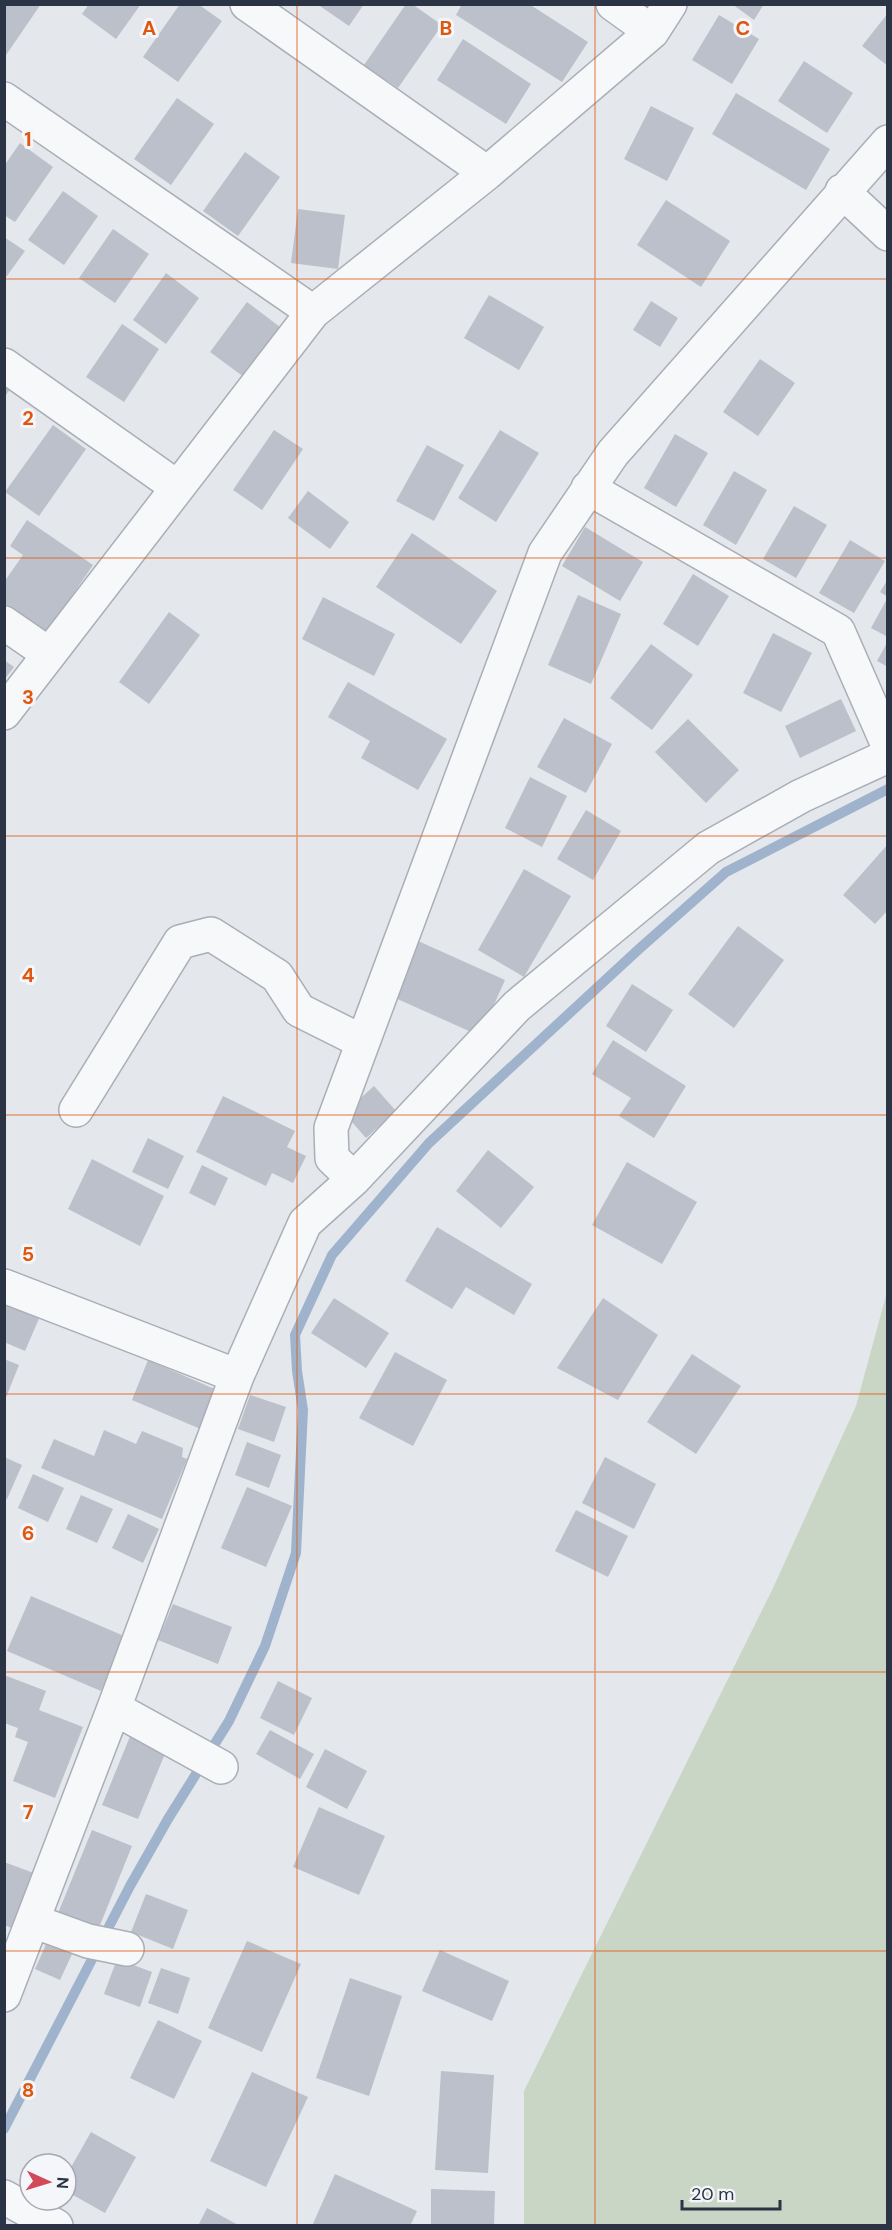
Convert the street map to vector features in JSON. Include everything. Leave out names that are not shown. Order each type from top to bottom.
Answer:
[{"type":"street","points":[[247,4],[487,173]]},
{"type":"street","points":[[613,4],[652,32]]},
{"type":"street","points":[[4,713],[313,312],[487,173],[652,32],[670,4]]},
{"type":"street","points":[[4,99],[313,312]]},
{"type":"street","points":[[354,1179],[332,1158],[331,1128],[545,553],[614,453],[842,191],[888,142]]},
{"type":"street","points":[[842,191],[888,234]]},
{"type":"street","points":[[4,365],[177,487]]},
{"type":"street","points":[[588,488],[838,631],[888,745]]},
{"type":"street","points":[[4,623],[49,654]]},
{"type":"street","points":[[4,1995],[114,1708],[237,1376],[306,1223],[354,1179],[517,1006],[708,848],[801,796],[888,756]]},
{"type":"street","points":[[76,1110],[180,942],[211,934],[278,976],[299,1010],[363,1042]]},
{"type":"street","points":[[4,1286],[237,1376]]},
{"type":"street","points":[[114,1708],[221,1767]]},
{"type":"street","points":[[33,1921],[88,1941],[125,1949]]},
{"type":"street","points":[[4,2197],[56,2226]]},
{"type":"green space","points":[[887,1292],[887,2225],[524,2225],[524,2091],[773,1588],[856,1406]]},
{"type":"building","points":[[4,4],[41,4],[4,58]]},
{"type":"building","points":[[89,4],[141,4],[116,39],[82,14]]},
{"type":"building","points":[[180,4],[198,4],[222,21],[178,82],[143,57]]},
{"type":"building","points":[[317,4],[364,4],[349,26]]},
{"type":"building","points":[[406,4],[412,4],[442,25],[398,88],[364,65]]},
{"type":"building","points":[[462,4],[529,4],[588,42],[562,82],[456,15]]},
{"type":"building","points":[[732,4],[764,4],[754,20]]},
{"type":"building","points":[[888,13],[888,66],[862,46]]},
{"type":"building","points":[[719,15],[759,39],[732,84],[692,60]]},
{"type":"building","points":[[463,39],[531,84],[506,124],[437,80]]},
{"type":"building","points":[[804,61],[853,93],[827,133],[778,101]]},
{"type":"building","points":[[736,93],[830,149],[806,190],[712,134]]},
{"type":"building","points":[[177,98],[214,124],[171,185],[134,159]]},
{"type":"building","points":[[651,106],[694,128],[667,181],[624,159]]},
{"type":"building","points":[[20,143],[53,167],[15,222],[4,215],[4,166]]},
{"type":"building","points":[[245,152],[280,177],[238,236],[203,211]]},
{"type":"building","points":[[63,191],[98,216],[64,265],[28,240]]},
{"type":"building","points":[[666,200],[730,241],[701,287],[637,245]]},
{"type":"building","points":[[298,209],[345,215],[338,269],[291,263]]},
{"type":"building","points":[[113,229],[149,254],[115,303],[79,278]]},
{"type":"building","points":[[4,237],[25,251],[4,280]]},
{"type":"building","points":[[166,273],[199,298],[166,344],[133,320]]},
{"type":"building","points":[[489,295],[544,327],[519,370],[464,338]]},
{"type":"building","points":[[651,301],[678,318],[660,347],[633,330]]},
{"type":"building","points":[[247,302],[280,327],[244,377],[210,352]]},
{"type":"building","points":[[122,324],[159,349],[124,402],[86,377]]},
{"type":"building","points":[[760,359],[795,383],[758,436],[723,412]]},
{"type":"building","points":[[4,385],[10,389],[4,398]]},
{"type":"building","points":[[53,425],[86,449],[39,516],[5,492]]},
{"type":"building","points":[[274,430],[303,449],[262,510],[233,490]]},
{"type":"building","points":[[500,430],[539,453],[496,522],[458,498]]},
{"type":"building","points":[[675,434],[708,453],[676,507],[644,488]]},
{"type":"building","points":[[427,445],[464,465],[434,521],[396,501]]},
{"type":"building","points":[[734,471],[767,490],[736,545],[703,525]]},
{"type":"building","points":[[308,491],[349,522],[330,549],[288,518]]},
{"type":"building","points":[[794,506],[827,525],[796,578],[763,559]]},
{"type":"building","points":[[27,520],[93,565],[46,634],[4,606],[4,582],[23,555],[10,546]]},
{"type":"building","points":[[585,527],[643,562],[620,601],[562,566]]},
{"type":"building","points":[[412,533],[497,591],[461,644],[376,587]]},
{"type":"building","points":[[850,540],[885,561],[854,613],[819,593]]},
{"type":"building","points":[[693,574],[729,596],[698,646],[663,624]]},
{"type":"building","points":[[888,579],[888,597],[880,592]]},
{"type":"building","points":[[578,595],[621,614],[591,684],[548,665]]},
{"type":"building","points":[[323,597],[395,634],[374,676],[302,639]]},
{"type":"building","points":[[888,597],[888,637],[871,628]]},
{"type":"building","points":[[169,612],[200,635],[149,704],[119,682]]},
{"type":"building","points":[[773,633],[812,653],[781,712],[743,693]]},
{"type":"building","points":[[888,641],[888,667],[877,661]]},
{"type":"building","points":[[651,644],[693,675],[652,730],[610,698]]},
{"type":"building","points":[[4,660],[14,667],[4,680]]},
{"type":"building","points":[[348,682],[447,739],[418,790],[361,758],[370,741],[328,717]]},
{"type":"building","points":[[841,699],[856,731],[800,758],[785,726]]},
{"type":"building","points":[[564,718],[612,744],[586,793],[537,767]]},
{"type":"building","points":[[688,719],[739,770],[706,803],[655,752]]},
{"type":"building","points":[[530,777],[567,796],[542,847],[505,828]]},
{"type":"building","points":[[586,810],[621,831],[593,880],[557,859]]},
{"type":"building","points":[[888,844],[888,910],[875,924],[843,895]]},
{"type":"building","points":[[524,869],[571,896],[524,977],[478,950]]},
{"type":"building","points":[[738,926],[784,960],[734,1028],[688,994]]},
{"type":"building","points":[[418,941],[505,980],[480,1036],[393,997]]},
{"type":"building","points":[[632,984],[673,1010],[646,1052],[606,1026]]},
{"type":"building","points":[[613,1040],[686,1086],[654,1138],[619,1116],[631,1098],[592,1074]]},
{"type":"building","points":[[374,1086],[396,1111],[366,1138],[344,1113]]},
{"type":"building","points":[[223,1096],[295,1131],[287,1147],[306,1156],[293,1183],[272,1173],[266,1186],[196,1152]]},
{"type":"building","points":[[148,1138],[184,1156],[168,1189],[132,1172]]},
{"type":"building","points":[[488,1150],[534,1187],[501,1228],[456,1191]]},
{"type":"building","points":[[92,1159],[164,1196],[140,1246],[68,1209]]},
{"type":"building","points":[[627,1162],[697,1202],[662,1264],[592,1225]]},
{"type":"building","points":[[202,1165],[228,1178],[215,1206],[189,1193]]},
{"type":"building","points":[[437,1227],[532,1284],[514,1315],[466,1287],[452,1309],[405,1281]]},
{"type":"building","points":[[334,1298],[389,1333],[366,1368],[311,1333]]},
{"type":"building","points":[[603,1298],[658,1335],[618,1400],[557,1368]]},
{"type":"building","points":[[4,1299],[41,1314],[25,1351],[4,1342]]},
{"type":"building","points":[[395,1352],[447,1380],[413,1446],[359,1418]]},
{"type":"building","points":[[692,1354],[741,1386],[696,1454],[647,1422]]},
{"type":"building","points":[[4,1359],[19,1365],[5,1400],[4,1400]]},
{"type":"building","points":[[148,1360],[219,1391],[203,1430],[132,1400]]},
{"type":"building","points":[[250,1395],[286,1407],[274,1442],[238,1429]]},
{"type":"building","points":[[104,1430],[136,1444],[142,1431],[183,1448],[182,1457],[187,1459],[162,1519],[41,1468],[54,1439],[94,1456]]},
{"type":"building","points":[[247,1442],[281,1455],[269,1488],[235,1475]]},
{"type":"building","points":[[4,1457],[22,1465],[7,1499],[4,1498]]},
{"type":"building","points":[[605,1457],[656,1484],[634,1529],[582,1503]]},
{"type":"building","points":[[33,1474],[64,1488],[48,1522],[18,1508]]},
{"type":"building","points":[[247,1487],[292,1506],[266,1567],[221,1548]]},
{"type":"building","points":[[81,1495],[113,1509],[97,1543],[66,1529]]},
{"type":"building","points":[[576,1510],[628,1536],[608,1577],[555,1551]]},
{"type":"building","points":[[128,1514],[159,1529],[143,1563],[112,1548]]},
{"type":"building","points":[[31,1596],[124,1636],[101,1691],[7,1651]]},
{"type":"building","points":[[173,1604],[232,1627],[218,1664],[158,1640]]},
{"type":"building","points":[[4,1675],[46,1691],[39,1710],[83,1727],[55,1798],[13,1781],[28,1742],[15,1737],[18,1728],[4,1723]]},
{"type":"building","points":[[278,1681],[312,1698],[294,1735],[260,1718]]},
{"type":"building","points":[[270,1730],[314,1754],[300,1779],[256,1754]]},
{"type":"building","points":[[131,1734],[167,1749],[138,1819],[102,1805]]},
{"type":"building","points":[[325,1749],[367,1771],[347,1809],[306,1787]]},
{"type":"building","points":[[319,1807],[385,1836],[359,1895],[293,1867]]},
{"type":"building","points":[[92,1830],[132,1846],[96,1935],[56,1918]]},
{"type":"building","points":[[4,1862],[34,1873],[14,1929],[4,1925]]},
{"type":"building","points":[[146,1894],[188,1910],[173,1949],[131,1932]]},
{"type":"building","points":[[48,1940],[73,1952],[60,1980],[35,1969]]},
{"type":"building","points":[[247,1941],[301,1964],[262,2052],[208,2028]]},
{"type":"building","points":[[440,1950],[509,1981],[492,2021],[422,1991]]},
{"type":"building","points":[[117,1959],[152,1972],[140,2007],[104,1994]]},
{"type":"building","points":[[161,1968],[190,1978],[178,2014],[148,2003]]},
{"type":"building","points":[[350,1978],[402,1996],[369,2096],[316,2078]]},
{"type":"building","points":[[158,2020],[202,2041],[174,2099],[130,2078]]},
{"type":"building","points":[[441,2071],[494,2075],[488,2173],[435,2170]]},
{"type":"building","points":[[252,2072],[308,2097],[266,2187],[210,2161]]},
{"type":"building","points":[[91,2132],[136,2157],[105,2213],[78,2198],[78,2155]]},
{"type":"building","points":[[335,2174],[417,2211],[410,2226],[312,2226]]},
{"type":"building","points":[[431,2189],[495,2191],[494,2226],[431,2226]]},
{"type":"building","points":[[207,2208],[240,2226],[198,2226]]},
{"type":"waterway","points":[[4,2129],[130,1886],[168,1819],[229,1721],[265,1646],[296,1553],[303,1410],[297,1371],[295,1335],[332,1255],[429,1143],[726,872],[888,789]]}]
